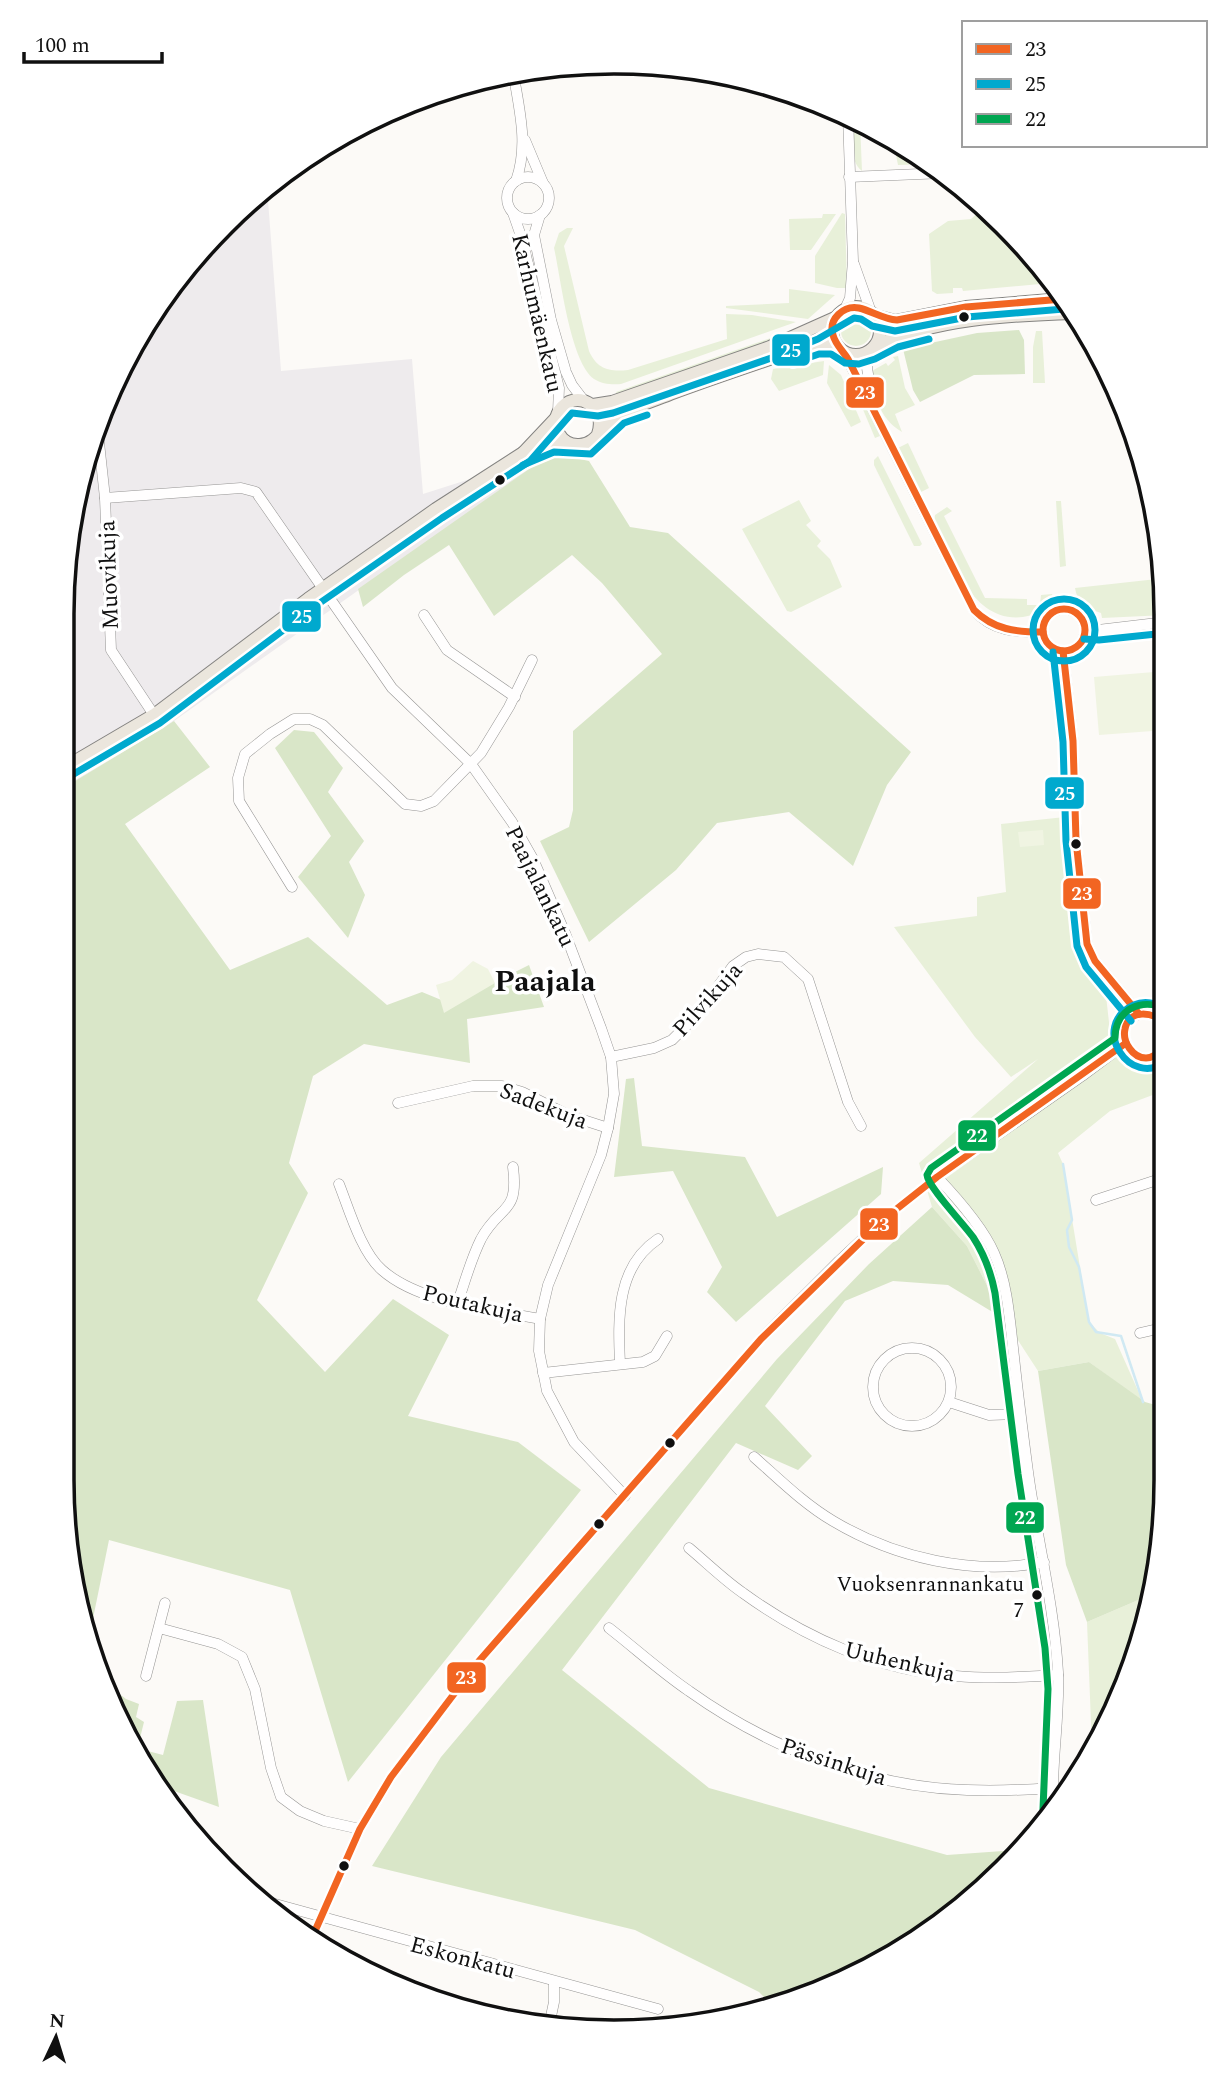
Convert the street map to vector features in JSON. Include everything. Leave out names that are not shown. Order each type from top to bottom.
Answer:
[{"type":"main road","points":[[74,762],[153,715],[323,589],[436,509],[523,453],[570,402],[612,402],[770,347],[859,307],[895,321],[966,307],[1053,300]]},
{"type":"main road","points":[[840,314],[832,328],[840,348]]},
{"type":"main road","points":[[873,314],[880,332],[873,348]]},
{"type":"main road","points":[[557,414],[557,430],[565,441],[572,445],[587,444],[618,414],[817,344],[840,348],[856,355],[898,336],[939,326],[1001,317],[1063,314]]},
{"type":"main road","points":[[589,403],[600,418],[598,434]]},
{"type":"main road","points":[[523,453],[565,441]]},
{"type":"street","points":[[515,83],[523,137],[522,162],[516,181]]},
{"type":"street","points":[[840,314],[850,298],[853,261],[848,127]]},
{"type":"street","points":[[523,137],[549,197],[548,205],[540,215],[526,219],[513,213],[506,199],[510,186],[527,177],[542,183]]},
{"type":"street","points":[[849,177],[927,174]]},
{"type":"street","name":"Karhumäenkatu","points":[[513,213],[559,388],[557,414]]},
{"type":"street","name":"Karhumäenkatu","points":[[540,215],[534,235],[549,311],[566,372],[576,390],[589,403]]},
{"type":"street","points":[[853,261],[873,314]]},
{"type":"street","points":[[840,348],[974,610],[981,618],[1002,630],[1043,632]]},
{"type":"street","points":[[873,348],[867,368],[873,409]]},
{"type":"street","name":"Muovikuja","points":[[100,448],[105,498],[111,650],[153,715]]},
{"type":"street","name":"Paajalankatu","points":[[105,498],[241,488],[256,492],[392,688],[471,764],[512,822],[533,859],[565,933],[611,1057],[614,1094],[608,1128],[592,1179],[548,1285],[540,1319],[539,1351],[547,1391],[574,1442],[625,1496]]},
{"type":"street","points":[[1062,608],[1078,614],[1085,629],[1080,644],[1063,651],[1050,645],[1043,632],[1048,616],[1062,608]]},
{"type":"street","points":[[424,615],[447,650],[515,697]]},
{"type":"street","points":[[1085,629],[1154,623]]},
{"type":"street","points":[[1063,651],[1073,741],[1076,840],[1087,944],[1096,961],[1139,1014]]},
{"type":"street","points":[[292,887],[239,801],[238,778],[245,754],[294,719],[310,719],[323,724],[405,804],[421,806],[434,801],[471,764],[497,728],[532,660]]},
{"type":"street","name":"Pilvikuja","points":[[611,1057],[654,1048],[672,1040],[696,1015],[733,966],[746,957],[758,954],[784,957],[808,979],[848,1102],[861,1126]]},
{"type":"street","points":[[1154,1014],[1139,1014],[1125,1029],[1125,1043],[1135,1054],[1141,1057],[1154,1056]]},
{"type":"street","points":[[315,1929],[359,1829],[391,1777],[479,1661],[761,1339],[884,1219],[937,1177],[1125,1043]]},
{"type":"street","name":"Sadekuja","points":[[398,1103],[473,1086],[502,1086],[522,1092],[568,1115],[608,1128]]},
{"type":"street","points":[[458,1302],[481,1240],[493,1220],[509,1208],[515,1188],[513,1167]]},
{"type":"street","points":[[937,1177],[960,1203],[993,1252],[1000,1272],[1010,1323],[1020,1414],[1044,1562],[1058,1675],[1052,1795]]},
{"type":"street","points":[[1096,1200],[1154,1181]]},
{"type":"street","name":"Poutakuja","points":[[339,1184],[369,1254],[382,1270],[416,1291],[540,1319]]},
{"type":"street","points":[[620,1364],[619,1329],[624,1290],[635,1259],[658,1239]]},
{"type":"street","points":[[1140,1333],[1154,1329]]},
{"type":"street","points":[[543,1373],[643,1362],[655,1356],[667,1336]]},
{"type":"street","points":[[906,1348],[920,1349],[932,1354],[942,1362],[949,1374],[949,1402],[941,1413],[929,1422],[915,1426],[888,1419],[879,1409],[874,1397],[872,1384],[876,1371],[883,1360],[906,1348]]},
{"type":"street","points":[[949,1402],[989,1415],[1020,1414]]},
{"type":"street","points":[[754,1457],[809,1504],[834,1521],[906,1553],[966,1566],[1005,1567],[1044,1562]]},
{"type":"street","name":"Uuhenkuja","points":[[690,1548],[753,1600],[798,1629],[855,1655],[932,1674],[1004,1678],[1058,1675]]},
{"type":"street","points":[[146,1676],[165,1602]]},
{"type":"street","points":[[159,1628],[218,1644],[242,1657],[255,1689],[271,1768],[281,1797],[300,1811],[324,1821],[359,1829]]},
{"type":"street","name":"Pässinkuja","points":[[609,1628],[689,1692],[785,1748],[884,1779],[941,1788],[999,1791],[1052,1788]]},
{"type":"street","name":"Eskonkatu","points":[[284,1907],[658,2009]]},
{"type":"street","points":[[551,2016],[554,1982]]},
{"type":"shaded area","points":[[268,200],[281,371],[412,359],[423,494],[552,453],[174,721],[74,782],[75,579],[84,509],[102,440],[129,375],[146,344],[185,285],[232,232]]},
{"type":"green space","points":[[852,129],[860,133],[862,171],[853,154]]},
{"type":"green space","points":[[896,153],[913,165],[898,165]]},
{"type":"green space","points":[[842,213],[845,214],[847,288],[837,288],[815,283],[815,256]]},
{"type":"green space","points":[[823,214],[836,214],[811,250],[790,250],[789,219],[822,218]]},
{"type":"green space","points":[[976,214],[996,232],[1040,284],[963,291],[962,288],[953,288],[953,293],[937,294],[932,291],[929,234],[948,221],[971,219]]},
{"type":"green space","points":[[573,228],[564,246],[589,351],[604,368],[628,370],[727,339],[726,314],[796,322],[621,384],[600,382],[586,369],[579,355],[568,318],[554,248],[559,233]]},
{"type":"green space","points":[[789,289],[835,295],[808,319],[726,308],[789,303]]},
{"type":"green space","points":[[856,316],[867,320],[871,331],[867,342],[856,346],[845,342],[841,331],[845,320]]},
{"type":"green space","points":[[1019,330],[1024,340],[1025,374],[974,375],[920,402],[913,390],[903,349],[977,333]]},
{"type":"green space","points":[[1036,331],[1042,331],[1045,383],[1033,383]]},
{"type":"green space","points":[[788,332],[789,335],[618,397],[616,392]]},
{"type":"green space","points":[[898,356],[905,388],[915,405],[895,414],[902,432],[883,413],[876,398],[870,372],[886,363],[888,366],[895,360],[893,357]]},
{"type":"green space","points":[[824,361],[823,375],[779,391],[771,379],[773,369]]},
{"type":"green space","points":[[829,365],[841,375],[861,422],[851,427],[827,383]]},
{"type":"green space","points":[[855,380],[880,436],[875,438],[851,381]]},
{"type":"green space","points":[[908,443],[929,488],[919,493],[898,448]]},
{"type":"green space","points":[[552,453],[589,461],[630,527],[668,533],[911,752],[887,785],[853,866],[789,812],[717,823],[676,870],[589,942],[540,841],[569,827],[573,810],[573,731],[662,654],[602,583],[572,555],[494,616],[449,545],[363,607],[358,589]]},
{"type":"green space","points":[[878,456],[922,544],[920,546],[914,546],[874,465]]},
{"type":"green space","points":[[799,500],[811,521],[806,525],[821,541],[817,546],[830,559],[842,587],[791,612],[787,611],[742,529]]},
{"type":"green space","points":[[1056,501],[1061,501],[1066,566],[1060,567]]},
{"type":"green space","points":[[947,507],[952,511],[944,516],[985,598],[1027,599],[1027,605],[1040,605],[1041,595],[1052,594],[1053,598],[1048,606],[1028,616],[1005,616],[990,610],[977,599],[957,570],[934,522],[935,515]]},
{"type":"green space","points":[[1153,579],[1154,616],[1102,618],[1101,613],[1080,601],[1075,588]]},
{"type":"green space","points":[[1154,672],[1154,731],[1099,735],[1094,677]]},
{"type":"green space","points":[[174,721],[210,767],[125,824],[230,970],[308,937],[387,1005],[422,992],[451,1004],[529,965],[544,1007],[467,1019],[470,1063],[364,1044],[313,1076],[289,1163],[308,1193],[257,1300],[325,1372],[393,1299],[449,1335],[408,1416],[518,1442],[581,1490],[348,1782],[290,1590],[109,1540],[92,1619],[78,1550],[74,1479],[74,782]]},
{"type":"green space","points":[[294,730],[314,732],[343,768],[328,792],[364,841],[349,862],[365,895],[348,938],[298,877],[331,836],[275,748]]},
{"type":"green space","points":[[1065,817],[1083,959],[1105,987],[1110,1031],[1154,1072],[1154,1094],[1110,1111],[1058,1153],[1063,1164],[1089,1322],[1100,1333],[1115,1339],[1143,1402],[1089,1362],[1038,1371],[1004,1319],[967,1246],[932,1207],[919,1163],[1038,1059],[1011,1077],[975,1037],[894,927],[977,916],[977,897],[1006,892],[1001,824]]},
{"type":"green space","points":[[1043,830],[1044,845],[1020,847],[1018,832]]},
{"type":"green space","points":[[473,961],[488,969],[495,983],[444,1013],[436,985],[452,980]]},
{"type":"green space","points":[[634,1078],[642,1146],[745,1157],[777,1217],[883,1167],[881,1194],[736,1322],[707,1292],[722,1267],[673,1171],[614,1177],[626,1079]]},
{"type":"green space","points":[[932,1207],[967,1246],[1004,1319],[948,1285],[893,1281],[845,1301],[765,1406],[812,1456],[798,1470],[736,1443],[562,1670],[709,1788],[947,1855],[1005,1851],[943,1908],[884,1947],[821,1978],[765,1998],[759,1992],[635,1930],[372,1866],[441,1757],[777,1359],[869,1264]]},
{"type":"green space","points":[[1089,1362],[1145,1402],[1154,1405],[1153,1514],[1150,1550],[1141,1599],[1087,1622],[1066,1565],[1038,1371]]},
{"type":"green space","points":[[1141,1599],[1126,1653],[1091,1732],[1087,1622]]},
{"type":"green space","points":[[118,1693],[139,1704],[136,1717],[144,1722],[140,1738]]},
{"type":"green space","points":[[203,1700],[219,1807],[173,1791],[147,1751],[163,1755],[177,1701]]},
{"type":"waterway","points":[[1063,1164],[1072,1220],[1067,1230],[1069,1247],[1079,1267],[1089,1322],[1096,1332],[1121,1336],[1143,1402]]},
{"type":"transit line","name":"23","points":[[1043,632],[998,626],[974,610],[848,359],[835,341],[832,329],[838,314],[853,308],[897,320],[966,307],[1053,300]]},
{"type":"transit line","name":"25","points":[[74,774],[160,723],[314,607],[530,461],[572,413],[598,416],[613,413],[774,357],[818,339],[854,318],[872,326],[895,331],[967,317],[1060,309]]},
{"type":"transit line","name":"25","points":[[793,363],[819,354],[831,354],[845,363],[859,364],[898,347],[929,339]]},
{"type":"transit line","name":"25","points":[[523,465],[554,452],[591,454],[624,423],[647,415]]},
{"type":"transit line","name":"25","points":[[1058,599],[1070,599],[1086,608],[1093,618],[1095,630],[1093,642],[1086,652],[1070,661],[1058,661],[1047,656],[1038,647],[1033,636],[1033,624],[1038,613],[1047,604],[1058,599]]},
{"type":"transit line","name":"23","points":[[1064,609],[1079,615],[1085,630],[1079,645],[1064,651],[1049,645],[1043,630],[1049,615],[1064,609]]},
{"type":"transit line","name":"25","points":[[1084,639],[1154,634]]},
{"type":"transit line","name":"23","points":[[1063,651],[1073,741],[1076,840],[1087,944],[1095,961],[1139,1014]]},
{"type":"transit line","name":"25","points":[[1053,652],[1063,742],[1066,841],[1077,946],[1086,967],[1131,1021]]},
{"type":"transit line","name":"25","points":[[1154,1004],[1134,1005],[1121,1015],[1115,1027],[1115,1040],[1128,1062],[1140,1067],[1154,1067]]},
{"type":"transit line","name":"22","points":[[1043,1808],[1048,1689],[1045,1648],[1018,1474],[995,1293],[987,1264],[977,1243],[933,1188],[927,1175],[931,1168],[1115,1038],[1116,1028],[1125,1013],[1139,1005],[1154,1005]]},
{"type":"transit line","name":"23","points":[[1154,1017],[1137,1015],[1127,1022],[1125,1029],[1125,1039],[1137,1055],[1146,1058],[1154,1056]]},
{"type":"transit line","name":"23","points":[[316,1929],[360,1829],[391,1777],[479,1661],[761,1339],[884,1219],[937,1177],[1126,1043]]},
{"type":"place","name":"Vuoksenrannankatu 7","points":[[1037,1595]]},
{"type":"district","name":"Paajala","points":[[545,981]]}]
